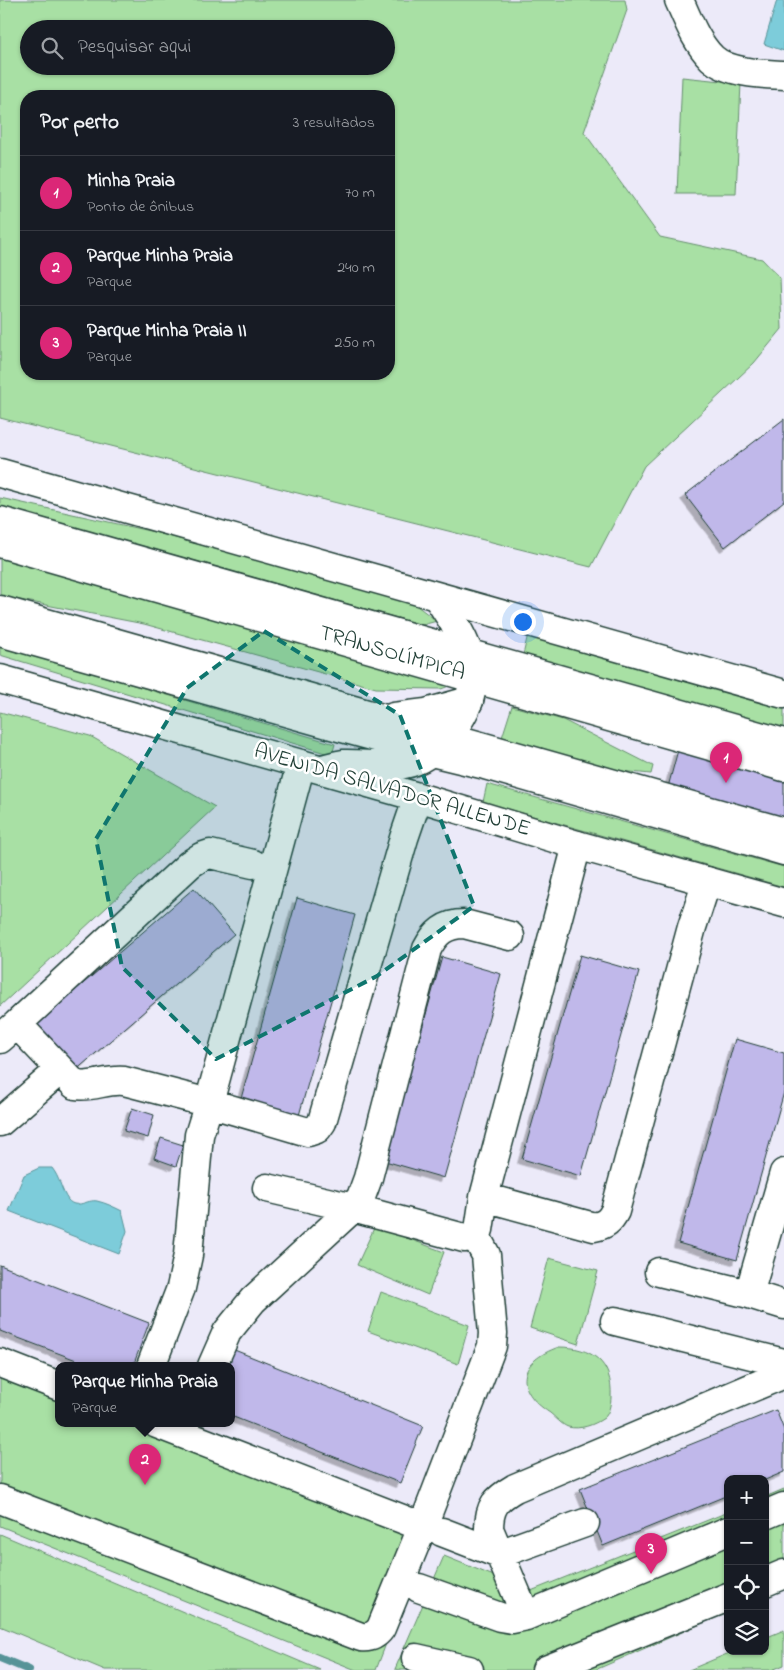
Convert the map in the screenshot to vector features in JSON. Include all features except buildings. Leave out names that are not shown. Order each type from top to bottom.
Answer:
[{"type":"main road","points":[[679,0],[696,38],[713,59],[730,68],[755,73],[784,75]]},
{"type":"main road","points":[[0,473],[784,694]]},
{"type":"main road","points":[[0,521],[471,678],[784,743]]},
{"type":"main road","name":"TRANSOLÍMPICA","points":[[0,543],[784,767]]},
{"type":"main road","points":[[153,1362],[181,1288],[188,1255],[199,1134],[311,767],[342,764],[392,766],[415,761],[439,745],[462,716],[471,678],[465,641],[438,598]]},
{"type":"main road","points":[[0,610],[382,718],[439,745],[784,832]]},
{"type":"main road","name":"AVENIDA SALVADOR ALLENDE","points":[[0,632],[439,745],[485,765],[784,851]]},
{"type":"main road","points":[[382,718],[426,713],[471,678]]},
{"type":"main road","name":"AVENIDA SALVADOR ALLENDE","points":[[0,679],[784,903]]},
{"type":"main road","points":[[253,864],[210,854],[201,856],[9,1031],[60,1070],[75,1085],[84,1087],[114,1080],[124,1081],[209,1103],[308,1132],[317,1129],[322,1122],[404,838],[418,797]]},
{"type":"main road","points":[[267,1188],[353,1208],[464,1238],[473,1236],[479,1230],[484,1196],[577,845]]},
{"type":"main road","points":[[484,1196],[594,1227],[604,1225],[610,1220],[615,1211],[692,927],[708,881]]},
{"type":"main road","points":[[214,1362],[227,1332],[253,1300],[353,1208],[361,1197],[368,1178],[427,949],[432,938],[440,930],[458,924],[510,936]]},
{"type":"main road","points":[[0,1122],[60,1070]]},
{"type":"main road","points":[[749,1294],[784,1173]]},
{"type":"main road","points":[[0,1499],[367,1638],[378,1632],[434,1525],[492,1346],[493,1333],[486,1256],[480,1244],[473,1236]]},
{"type":"main road","points":[[659,1272],[749,1294],[784,1305]]},
{"type":"main road","points":[[615,1321],[784,1363]]},
{"type":"main road","points":[[0,1363],[55,1384]]},
{"type":"main road","points":[[526,1616],[489,1529],[489,1516],[493,1505],[502,1496],[515,1488],[784,1374]]},
{"type":"main road","points":[[184,1429],[410,1522],[434,1525],[499,1554],[585,1522]]},
{"type":"main road","points":[[769,1513],[784,1507]]},
{"type":"main road","points":[[419,1588],[500,1617],[512,1619],[526,1616],[724,1533]]},
{"type":"main road","points":[[769,1580],[784,1574]]},
{"type":"main road","points":[[546,1670],[724,1599]]},
{"type":"main road","points":[[416,1658],[469,1670]]},
{"type":"highlighted area","points":[[264,631],[400,715],[474,906],[377,976],[216,1059],[122,967],[96,839],[187,688]]},
{"type":"green space","points":[[0,0],[625,0],[627,10],[584,132],[660,237],[762,259],[780,278],[782,329],[754,363],[644,466],[591,567],[0,418]]},
{"type":"green space","points":[[682,77],[741,83],[736,194],[677,194]]},
{"type":"green space","points":[[0,498],[154,532],[413,603],[437,621],[422,625],[0,506]]},
{"type":"green space","points":[[0,552],[462,681],[441,689],[376,688],[144,624],[0,596]]},
{"type":"green space","points":[[528,634],[784,708],[784,729],[523,655]]},
{"type":"green space","points":[[0,646],[335,744],[332,755],[0,655]]},
{"type":"green space","points":[[512,706],[563,720],[653,766],[651,774],[559,765],[498,750]]},
{"type":"green space","points":[[0,712],[90,736],[215,807],[0,1006]]},
{"type":"green space","points":[[487,784],[784,867],[784,887],[483,802]]},
{"type":"green space","points":[[375,1226],[444,1252],[428,1295],[357,1265]]},
{"type":"green space","points":[[549,1258],[598,1271],[578,1344],[530,1328]]},
{"type":"green space","points":[[381,1292],[469,1325],[458,1364],[368,1331]]},
{"type":"green space","points":[[559,1347],[581,1350],[590,1354],[598,1359],[608,1374],[611,1385],[609,1408],[606,1416],[596,1423],[582,1427],[568,1427],[538,1404],[530,1395],[525,1376],[528,1368],[545,1353]]},
{"type":"green space","points":[[0,1376],[55,1397],[55,1427],[132,1427],[427,1536],[376,1670],[356,1670],[0,1526]]},
{"type":"green space","points":[[784,1489],[784,1588],[769,1594],[769,1520],[769,1495]]},
{"type":"green space","points":[[724,1514],[724,1614],[595,1670],[395,1669],[444,1556],[531,1591]]},
{"type":"green space","points":[[0,1534],[320,1670],[105,1670],[0,1626]]},
{"type":"green space","points":[[784,1630],[784,1665],[772,1670],[689,1670],[725,1655],[769,1655],[769,1636]]},
{"type":"water","points":[[777,0],[784,0],[784,51],[764,44]]},
{"type":"water","points":[[39,1168],[52,1168],[71,1203],[78,1204],[97,1201],[122,1211],[127,1231],[119,1254],[9,1211],[24,1175]]},
{"type":"waterway","points":[[0,1658],[29,1670]]},
{"type":"place","name":"Minha Praia","points":[[726,783]]},
{"type":"place","name":"Parque Minha Praia","points":[[145,1485]]},
{"type":"place","name":"Parque Minha Praia II","points":[[651,1574]]}]
